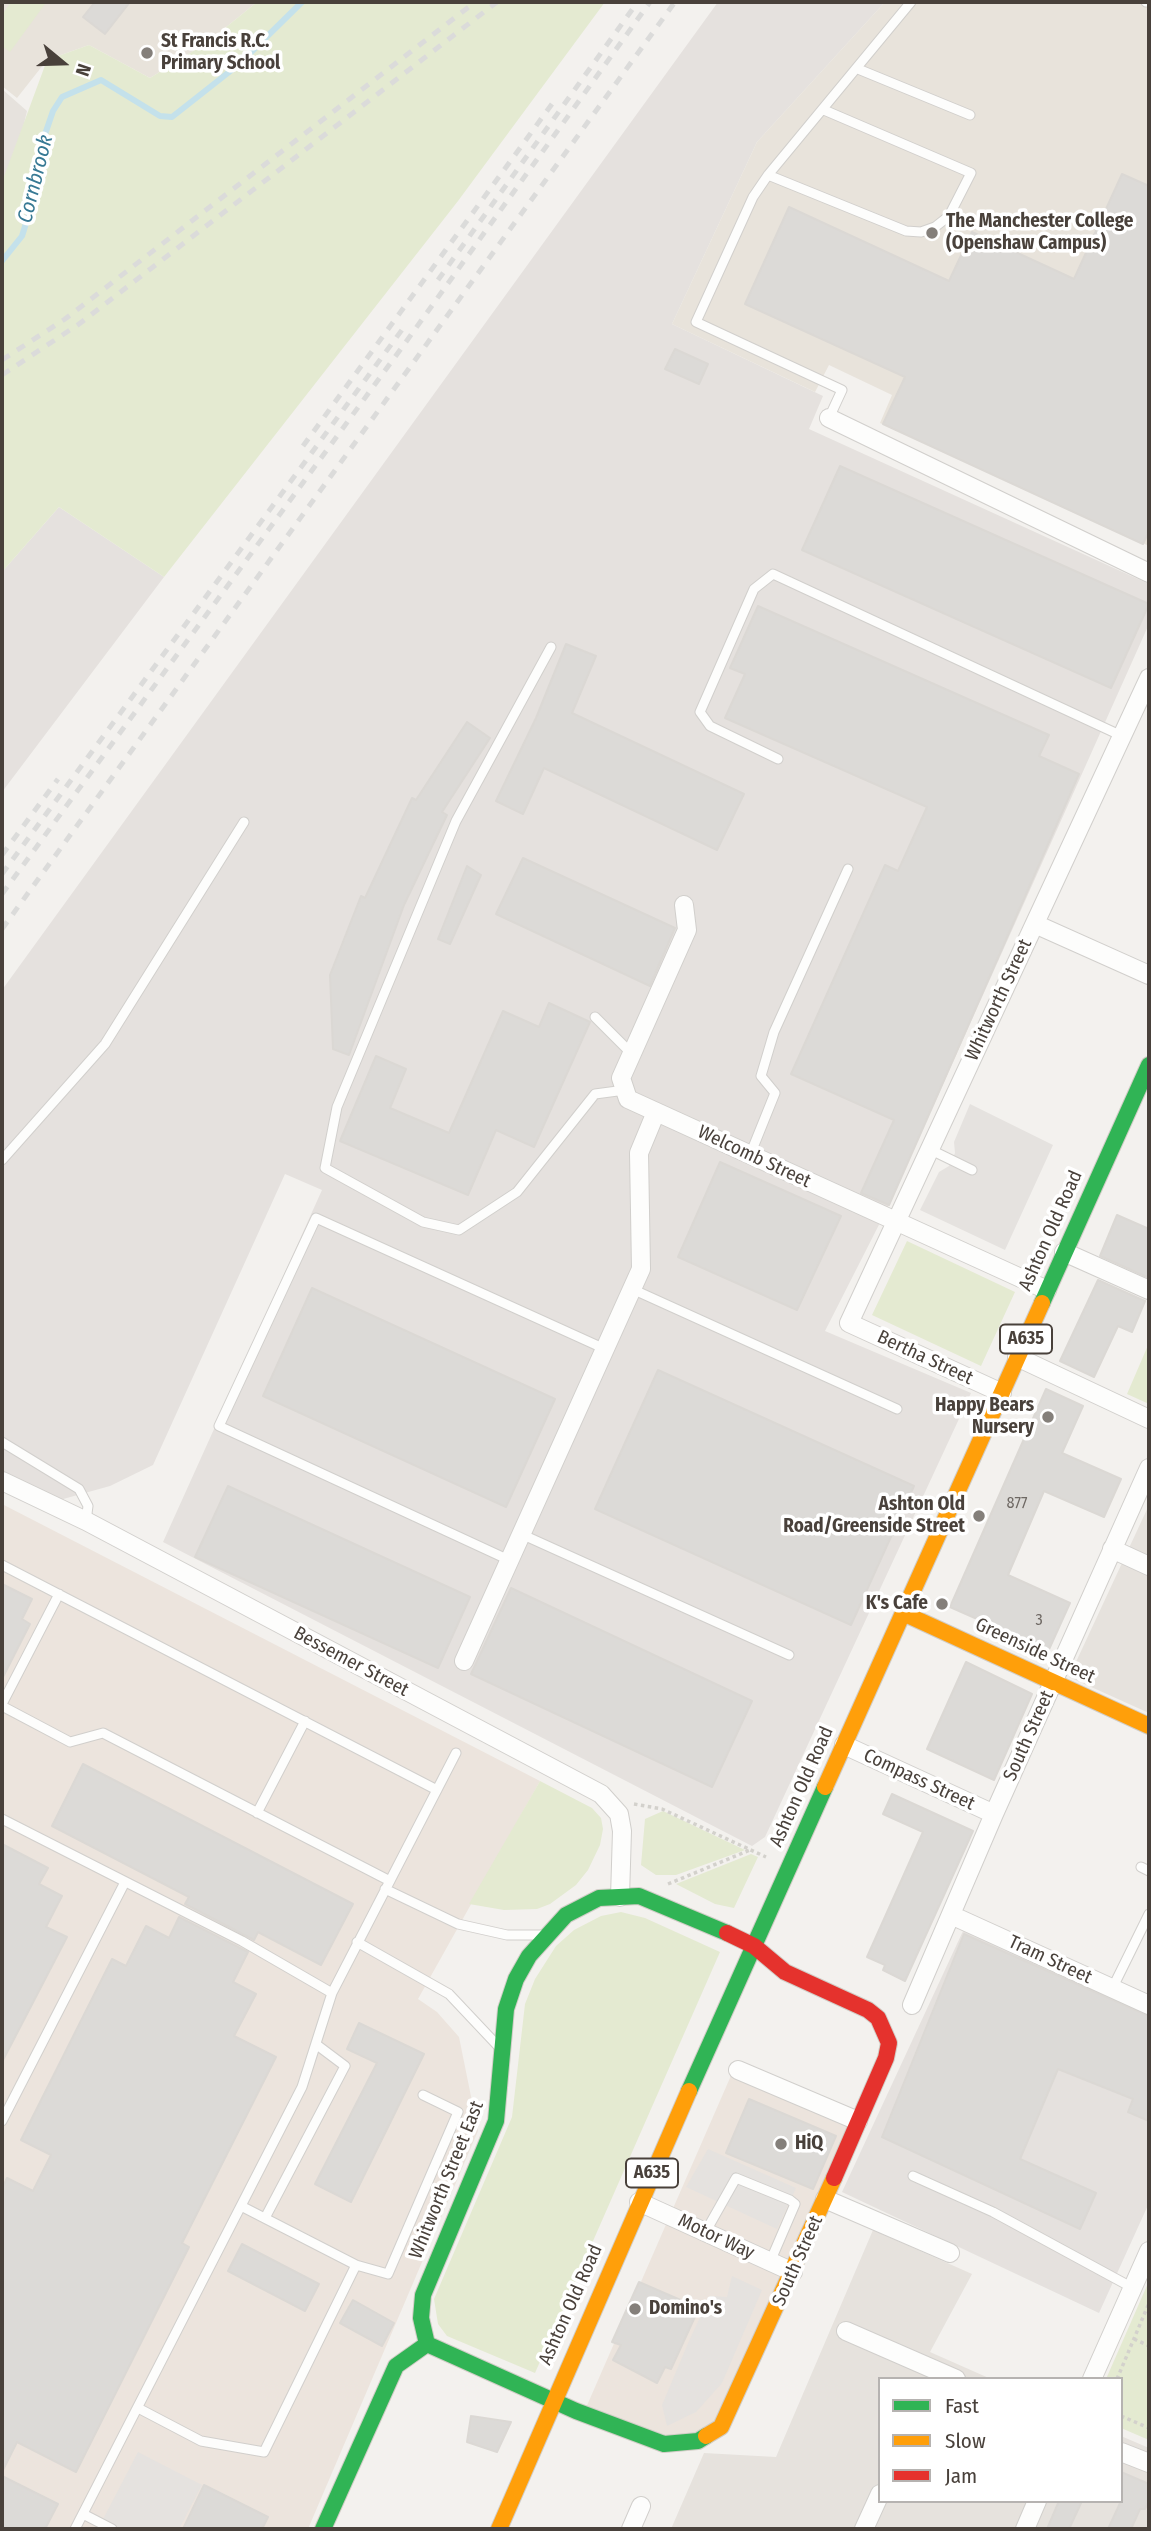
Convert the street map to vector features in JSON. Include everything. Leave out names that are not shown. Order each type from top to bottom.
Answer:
[{"type":"main road","name":"Ashton Old Road","points":[[499,2529],[639,2202],[1149,1065]]},
{"type":"main road","name":"Greenside Street","points":[[903,1613],[1149,1726]]},
{"type":"main road","name":"Whitworth Street East","points":[[427,2344],[421,2318],[423,2295],[496,2121],[500,2101],[501,2050],[506,2009],[516,1979],[545,1934],[566,1915],[599,1898],[639,1896],[754,1946],[785,1972],[869,2010],[886,2030]]},
{"type":"main road","name":"South Street","points":[[552,2401],[632,2434],[664,2444],[681,2444],[709,2436],[721,2427],[793,2272],[886,2058],[889,2043],[886,2030]]},
{"type":"main road","points":[[323,2529],[396,2366],[427,2344],[507,2378],[552,2401]]},
{"type":"street","points":[[829,418],[1149,573]]},
{"type":"street","name":"Whitworth Street","points":[[849,1323],[1149,678]]},
{"type":"street","points":[[625,1090],[621,1078],[687,930],[684,905]]},
{"type":"street","points":[[1035,923],[1149,975]]},
{"type":"street","name":"Welcomb Street","points":[[625,1090],[628,1099],[1047,1290]]},
{"type":"street","points":[[464,1661],[641,1269],[643,1246],[639,1153],[656,1112]]},
{"type":"street","points":[[1064,1252],[1149,1290]]},
{"type":"street","name":"Bertha Street","points":[[849,1323],[1002,1392]]},
{"type":"street","points":[[1017,1357],[1149,1419]]},
{"type":"street","name":"South Street","points":[[912,2005],[1052,1682],[1149,1468]]},
{"type":"street","name":"Bessemer Street","points":[[2,1481],[86,1521],[606,1798]]},
{"type":"street","points":[[1112,1549],[1149,1566]]},
{"type":"street","name":"Compass Street","points":[[844,1745],[994,1814]]},
{"type":"street","points":[[606,1798],[619,1815],[622,1831],[620,1897]]},
{"type":"street","name":"Tram Street","points":[[951,1915],[1149,2005]]},
{"type":"street","points":[[738,2070],[858,2121]]},
{"type":"street","points":[[825,2199],[950,2253]]},
{"type":"street","name":"Motor Way","points":[[639,2202],[793,2272]]},
{"type":"street","points":[[1093,2377],[1149,2251]]},
{"type":"street","points":[[846,2330],[933,2374]]},
{"type":"street","points":[[1123,2453],[1149,2463]]},
{"type":"street","points":[[864,2529],[878,2498]]},
{"type":"street","points":[[1025,2529],[1036,2503]]},
{"type":"street","points":[[631,2529],[641,2506]]},
{"type":"lane","points":[[829,418],[842,390],[696,322],[753,197],[768,175],[911,2]]},
{"type":"lane","points":[[858,69],[970,115]]},
{"type":"lane","points":[[768,175],[906,230],[921,232],[935,228],[949,216],[971,173],[824,110]]},
{"type":"lane","points":[[778,759],[709,726],[701,712],[754,589],[774,574],[1122,736]]},
{"type":"lane","points":[[551,648],[451,834],[337,1107],[325,1168],[423,1222],[458,1230],[517,1192],[595,1094],[625,1090]]},
{"type":"lane","points":[[2,1160],[105,1044],[244,822]]},
{"type":"lane","points":[[750,1155],[775,1093],[761,1076],[774,1032],[849,869]]},
{"type":"lane","points":[[595,1017],[632,1054]]},
{"type":"lane","points":[[929,1149],[972,1170]]},
{"type":"lane","points":[[509,1560],[219,1426],[316,1218],[605,1349]]},
{"type":"lane","points":[[632,1289],[897,1409]]},
{"type":"lane","points":[[2,1442],[79,1489],[88,1506],[86,1521]]},
{"type":"lane","points":[[521,1534],[789,1655]]},
{"type":"lane","points":[[2,1565],[437,1790]]},
{"type":"lane","points":[[59,1594],[2,1705],[70,1742],[103,1733],[257,1813],[458,1924],[507,1935],[545,1934]]},
{"type":"lane","points":[[257,1813],[305,1721]]},
{"type":"lane","points":[[75,2529],[302,2087],[332,1993],[456,1753]]},
{"type":"lane","points":[[2,1819],[242,1941],[332,1993]]},
{"type":"lane","points":[[2,2121],[125,1882]]},
{"type":"lane","points":[[1112,1989],[1149,1914]]},
{"type":"lane","points":[[357,1942],[449,1994],[470,2013],[501,2050]]},
{"type":"lane","points":[[265,2218],[345,2066],[317,2045]]},
{"type":"lane","points":[[241,2206],[356,2265],[388,2274],[458,2112],[423,2095]]},
{"type":"lane","points":[[913,2176],[993,2212],[1133,2288]]},
{"type":"lane","points":[[706,2231],[736,2178],[790,2200],[795,2204],[770,2262]]},
{"type":"lane","points":[[138,2408],[201,2441],[264,2452],[356,2265]]},
{"type":"lane","points":[[83,2514],[112,2529]]},
{"type":"path","points":[[606,1798],[662,1809],[768,1858]]},
{"type":"path","points":[[639,1896],[750,1850]]},
{"type":"path","points":[[1117,2377],[1149,2304]]},
{"type":"path","points":[[1134,2339],[1149,2346]]},
{"type":"path","points":[[1123,2417],[1149,2428]]},
{"type":"shaded area","name":"St Francis R.C. Primary School","points":[[2,2],[257,2],[209,41],[150,78],[89,45],[47,60],[17,98],[2,86]]},
{"type":"shaded area","points":[[718,2],[885,2],[757,142],[672,324],[823,396],[809,429],[1149,584],[1149,624],[889,1205],[825,1331],[971,1393],[765,1837],[752,1846],[163,1542],[322,1190],[285,1174],[153,1465],[110,1486],[56,1501],[2,1472],[2,990]]},
{"type":"shaded area","name":"The Manchester College (Openshaw Campus)","points":[[885,2],[1149,2],[1149,546],[880,423],[892,395],[829,365],[815,392],[672,324],[757,142]]},
{"type":"shaded area","points":[[2,89],[27,111],[2,216]]},
{"type":"shaded area","points":[[59,507],[164,577],[2,792],[2,572]]},
{"type":"shaded area","points":[[970,1104],[1053,1145],[1005,1250],[920,1210],[939,1172],[949,1166],[955,1153],[954,1142]]},
{"type":"shaded area","points":[[2,1504],[540,1781],[418,1999],[437,2012],[459,2037],[478,2131],[308,2529],[2,2529]]},
{"type":"shaded area","points":[[1149,1505],[1149,1713],[1069,1677]]},
{"type":"shaded area","points":[[963,1931],[1149,2014],[1149,2203],[1099,2313],[842,2192]]},
{"type":"shaded area","points":[[733,2071],[851,2125],[718,2422],[686,2441],[585,2410]]},
{"type":"shaded area","points":[[708,2149],[796,2188],[777,2229],[686,2187]]},
{"type":"shaded area","points":[[873,2230],[972,2274],[930,2352],[986,2377],[878,2377],[878,2503],[1123,2503],[1123,2437],[1149,2448],[1149,2529],[671,2529],[704,2453],[776,2457]]},
{"type":"shaded area","points":[[732,2276],[762,2290],[722,2383],[696,2412],[667,2426],[662,2405],[689,2341],[710,2296],[727,2297]]},
{"type":"shaded area","points":[[138,2452],[202,2485],[179,2529],[98,2529]]},
{"type":"green space","points":[[11,2],[45,4],[10,52],[2,46],[2,15]]},
{"type":"green space","points":[[257,2],[605,2],[458,201],[164,577],[59,507],[2,572],[2,182],[47,60],[89,45],[150,78],[209,41]]},
{"type":"green space","points":[[907,1241],[1015,1292],[981,1366],[872,1315]]},
{"type":"green space","points":[[1149,1343],[1149,1404],[1127,1394]]},
{"type":"green space","points":[[540,1781],[592,1808],[601,1818],[603,1829],[600,1845],[588,1870],[576,1885],[550,1904],[537,1909],[504,1910],[469,1904]]},
{"type":"green space","points":[[663,1811],[745,1850],[676,1875],[656,1875],[641,1865],[645,1819]]},
{"type":"green space","points":[[751,1854],[758,1857],[734,1908],[715,1904],[676,1884]]},
{"type":"green space","points":[[621,1912],[645,1918],[720,1952],[535,2373],[447,2336],[438,2324],[434,2299],[512,2117],[525,2004],[535,1979],[556,1946],[574,1930],[601,1916]]},
{"type":"green space","points":[[1149,2281],[1149,2440],[1123,2429],[1123,2377],[1107,2377]]},
{"type":"building","points":[[95,2],[130,2],[105,34],[83,17]]},
{"type":"building","points":[[1122,174],[1149,186],[1149,531],[1143,544],[883,424],[905,377],[745,304],[789,207],[949,281],[972,232],[1074,279]]},
{"type":"building","points":[[675,349],[708,364],[699,384],[665,369]]},
{"type":"building","points":[[840,466],[1149,604],[1111,688],[802,550]]},
{"type":"building","points":[[758,606],[1049,735],[1039,756],[1079,774],[889,1205],[861,1193],[894,1120],[791,1074],[885,865],[898,871],[927,807],[725,718],[745,674],[730,668]]},
{"type":"building","points":[[566,644],[596,656],[572,713],[744,794],[717,850],[544,768],[523,814],[496,801],[536,718]]},
{"type":"building","points":[[467,722],[490,738],[442,812],[447,815],[404,905],[349,1055],[333,1049],[330,975],[361,896],[365,898],[412,798],[416,800]]},
{"type":"building","points":[[523,858],[675,928],[650,986],[496,914]]},
{"type":"building","points":[[467,866],[481,875],[450,944],[438,939]]},
{"type":"building","points":[[549,1003],[590,1022],[534,1147],[496,1130],[468,1195],[340,1141],[376,1056],[406,1069],[390,1108],[449,1133],[503,1011],[539,1027]]},
{"type":"building","points":[[720,1162],[841,1216],[797,1310],[678,1257]]},
{"type":"building","points":[[1117,1215],[1149,1229],[1149,1278],[1100,1256]]},
{"type":"building","points":[[1098,1280],[1145,1301],[1132,1332],[1118,1326],[1094,1377],[1060,1361]]},
{"type":"building","points":[[312,1288],[555,1399],[506,1507],[263,1396]]},
{"type":"building","points":[[658,1370],[914,1486],[851,1625],[595,1509]]},
{"type":"building","points":[[1046,1389],[1083,1406],[1062,1453],[1121,1479],[1104,1517],[1044,1491],[1008,1575],[1070,1603],[1046,1656],[1009,1639],[1011,1634],[950,1607]]},
{"type":"building","points":[[228,1486],[470,1597],[438,1668],[195,1557]]},
{"type":"building","points":[[2,1584],[32,1599],[22,1619],[30,1624],[2,1679]]},
{"type":"building","points":[[511,1588],[752,1701],[712,1787],[471,1674]]},
{"type":"building","points":[[966,1662],[1032,1694],[994,1780],[927,1749]]},
{"type":"building","points":[[83,1764],[353,1904],[321,1965],[258,1932],[254,1940],[185,1904],[189,1897],[52,1826]]},
{"type":"building","points":[[892,1794],[973,1831],[905,1981],[883,1970],[885,1965],[867,1957],[923,1832],[883,1814]]},
{"type":"building","points":[[2,1844],[48,1868],[39,1884],[62,1896],[46,1927],[67,1937],[2,2062]]},
{"type":"building","points":[[179,1917],[248,1952],[233,1982],[256,1994],[234,2036],[276,2057],[182,2243],[189,2247],[76,2472],[17,2442],[2,2472],[2,2189],[7,2178],[33,2191],[51,2155],[21,2140],[112,1959],[126,1966],[146,1926],[169,1938]]},
{"type":"building","points":[[964,1934],[1149,2016],[1149,2121],[1128,2112],[1133,2099],[1058,2069],[1020,2159],[1096,2193],[1080,2229],[882,2137]]},
{"type":"building","points":[[359,2023],[424,2054],[351,2202],[315,2184],[377,2063],[347,2049]]},
{"type":"building","name":"HiQ","points":[[749,2099],[836,2136],[813,2189],[726,2153]]},
{"type":"building","points":[[242,2244],[319,2284],[305,2311],[228,2271]]},
{"type":"building","points":[[639,2282],[699,2308],[671,2369],[665,2367],[657,2383],[613,2360],[621,2345],[612,2342]]},
{"type":"building","points":[[353,2300],[394,2323],[382,2346],[340,2323]]},
{"type":"building","points":[[471,2416],[511,2422],[497,2452],[467,2442]]},
{"type":"building","points":[[1123,2473],[1149,2484],[1149,2500],[1145,2509],[1140,2509],[1131,2529],[1108,2529],[1120,2503],[1123,2503]]},
{"type":"building","points":[[2,2476],[58,2504],[45,2529],[2,2529]]},
{"type":"building","points":[[204,2485],[268,2517],[262,2529],[183,2529]]},
{"type":"building","points":[[1058,2503],[1081,2503],[1069,2529],[1047,2529]]},
{"type":"waterway","name":"Cornbrook","points":[[2,261],[22,236],[38,185],[41,146],[53,111],[62,97],[101,80],[160,116],[172,117],[238,65],[302,2]]},
{"type":"railway","points":[[2,360],[65,319],[475,2]]},
{"type":"railway","points":[[2,375],[79,324],[497,2]]},
{"type":"railway","points":[[2,894],[403,346],[650,2]]},
{"type":"railway","points":[[2,929],[675,2]]},
{"type":"railway","points":[[438,280],[634,7]]},
{"type":"railway","points":[[303,446],[552,104]]},
{"type":"railway","points":[[2,874],[407,323]]},
{"type":"railway","points":[[2,855],[58,779]]},
{"type":"traffic: fast","points":[[1042,1303],[1149,1065]]},
{"type":"traffic: fast","points":[[689,2091],[825,1787]]},
{"type":"traffic: fast","points":[[427,2344],[421,2318],[423,2295],[496,2121],[506,2009],[516,1979],[529,1956],[566,1915],[599,1898],[639,1896],[727,1933]]},
{"type":"traffic: fast","points":[[323,2529],[396,2366],[427,2344],[576,2411],[664,2444],[698,2441],[706,2436]]},
{"type":"traffic: slow","points":[[825,1787],[1042,1303]]},
{"type":"traffic: slow","points":[[903,1613],[1149,1726]]},
{"type":"traffic: slow","points":[[499,2529],[689,2091]]},
{"type":"traffic: slow","points":[[706,2436],[721,2427],[834,2178]]},
{"type":"traffic: jam","points":[[727,1933],[754,1946],[785,1972],[868,2010],[878,2018],[889,2043],[886,2058],[834,2178]]},
{"type":"place","name":"St Francis R.C. Primary School","points":[[147,53]]},
{"type":"place","name":"The Manchester College (Openshaw Campus)","points":[[932,233]]},
{"type":"place","name":"Happy Bears Nursery","points":[[1048,1417]]},
{"type":"place","name":"Ashton Old Road/Greenside Street","points":[[979,1516]]},
{"type":"place","name":"K's Cafe","points":[[942,1604]]},
{"type":"place","name":"HiQ","points":[[781,2144]]},
{"type":"place","name":"Domino's","points":[[635,2309]]}]
